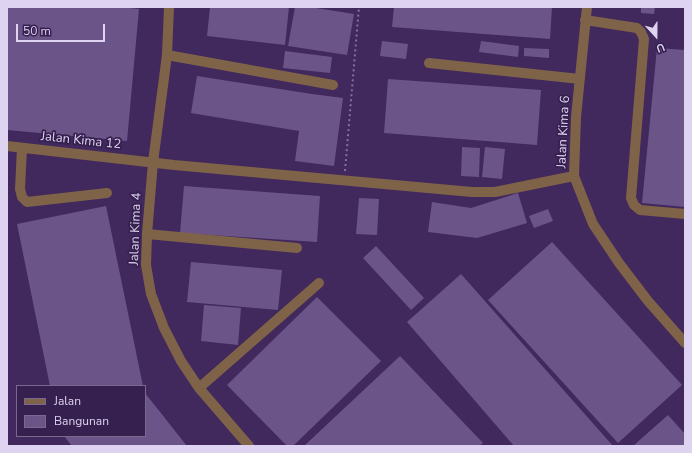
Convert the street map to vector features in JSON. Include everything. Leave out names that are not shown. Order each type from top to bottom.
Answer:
[{"type":"street","name":"Jalan Kima 4","points":[[169,7],[167,56],[153,162],[146,265],[152,294],[168,335],[181,361],[198,388],[249,446]]},
{"type":"street","name":"Jalan Kima 6","points":[[587,7],[576,117],[574,176],[593,224],[619,263],[648,301],[685,343]]},
{"type":"street","points":[[586,20],[637,28],[641,32],[644,39],[631,198],[634,205],[640,210],[685,214]]},
{"type":"street","points":[[167,56],[333,85]]},
{"type":"street","points":[[429,64],[580,79]]},
{"type":"street","name":"Jalan Kima 12","points":[[7,146],[153,162],[472,192],[495,192],[574,176]]},
{"type":"street","points":[[22,148],[20,189],[22,197],[27,202],[108,193]]},
{"type":"street","points":[[147,234],[297,248]]},
{"type":"street","points":[[198,388],[319,283]]},
{"type":"path","points":[[344,180],[359,7]]},
{"type":"shaded area","points":[[7,7],[685,7],[685,446],[7,446]]},
{"type":"building","points":[[7,7],[121,7],[139,9],[127,141],[7,130]]},
{"type":"building","points":[[210,7],[289,7],[285,45],[207,36]]},
{"type":"building","points":[[295,7],[310,7],[354,14],[347,55],[288,46]]},
{"type":"building","points":[[394,7],[552,7],[550,39],[392,27]]},
{"type":"building","points":[[641,7],[655,7],[654,14],[641,13]]},
{"type":"building","points":[[382,41],[408,44],[406,59],[380,56]]},
{"type":"building","points":[[481,41],[519,46],[518,57],[479,52]]},
{"type":"building","points":[[524,48],[549,49],[549,58],[524,56]]},
{"type":"building","points":[[657,48],[685,50],[685,207],[642,203]]},
{"type":"building","points":[[285,51],[332,57],[330,73],[283,68]]},
{"type":"building","points":[[197,76],[343,98],[334,166],[295,161],[299,131],[191,113]]},
{"type":"building","points":[[388,79],[541,90],[537,145],[384,133]]},
{"type":"building","points":[[462,147],[480,148],[479,177],[461,176]]},
{"type":"building","points":[[485,147],[505,149],[502,179],[482,177]]},
{"type":"building","points":[[184,186],[320,196],[317,242],[180,233]]},
{"type":"building","points":[[518,193],[527,223],[477,238],[428,232],[432,202],[471,208]]},
{"type":"building","points":[[359,198],[379,199],[377,235],[356,234]]},
{"type":"building","points":[[106,206],[143,385],[50,385],[17,224]]},
{"type":"building","points":[[548,209],[553,221],[534,228],[529,216]]},
{"type":"building","points":[[552,242],[682,385],[618,443],[488,300]]},
{"type":"building","points":[[376,246],[424,298],[411,310],[363,258]]},
{"type":"building","points":[[191,262],[282,270],[278,310],[187,302]]},
{"type":"building","points":[[461,274],[613,446],[514,446],[407,322]]},
{"type":"building","points":[[317,297],[381,361],[293,446],[287,446],[227,385]]},
{"type":"building","points":[[204,305],[241,308],[238,345],[201,341]]},
{"type":"building","points":[[400,356],[483,443],[479,446],[304,446]]},
{"type":"building","points":[[146,394],[187,446],[72,446],[65,437],[146,437]]},
{"type":"building","points":[[668,415],[685,434],[685,446],[633,446]]}]
